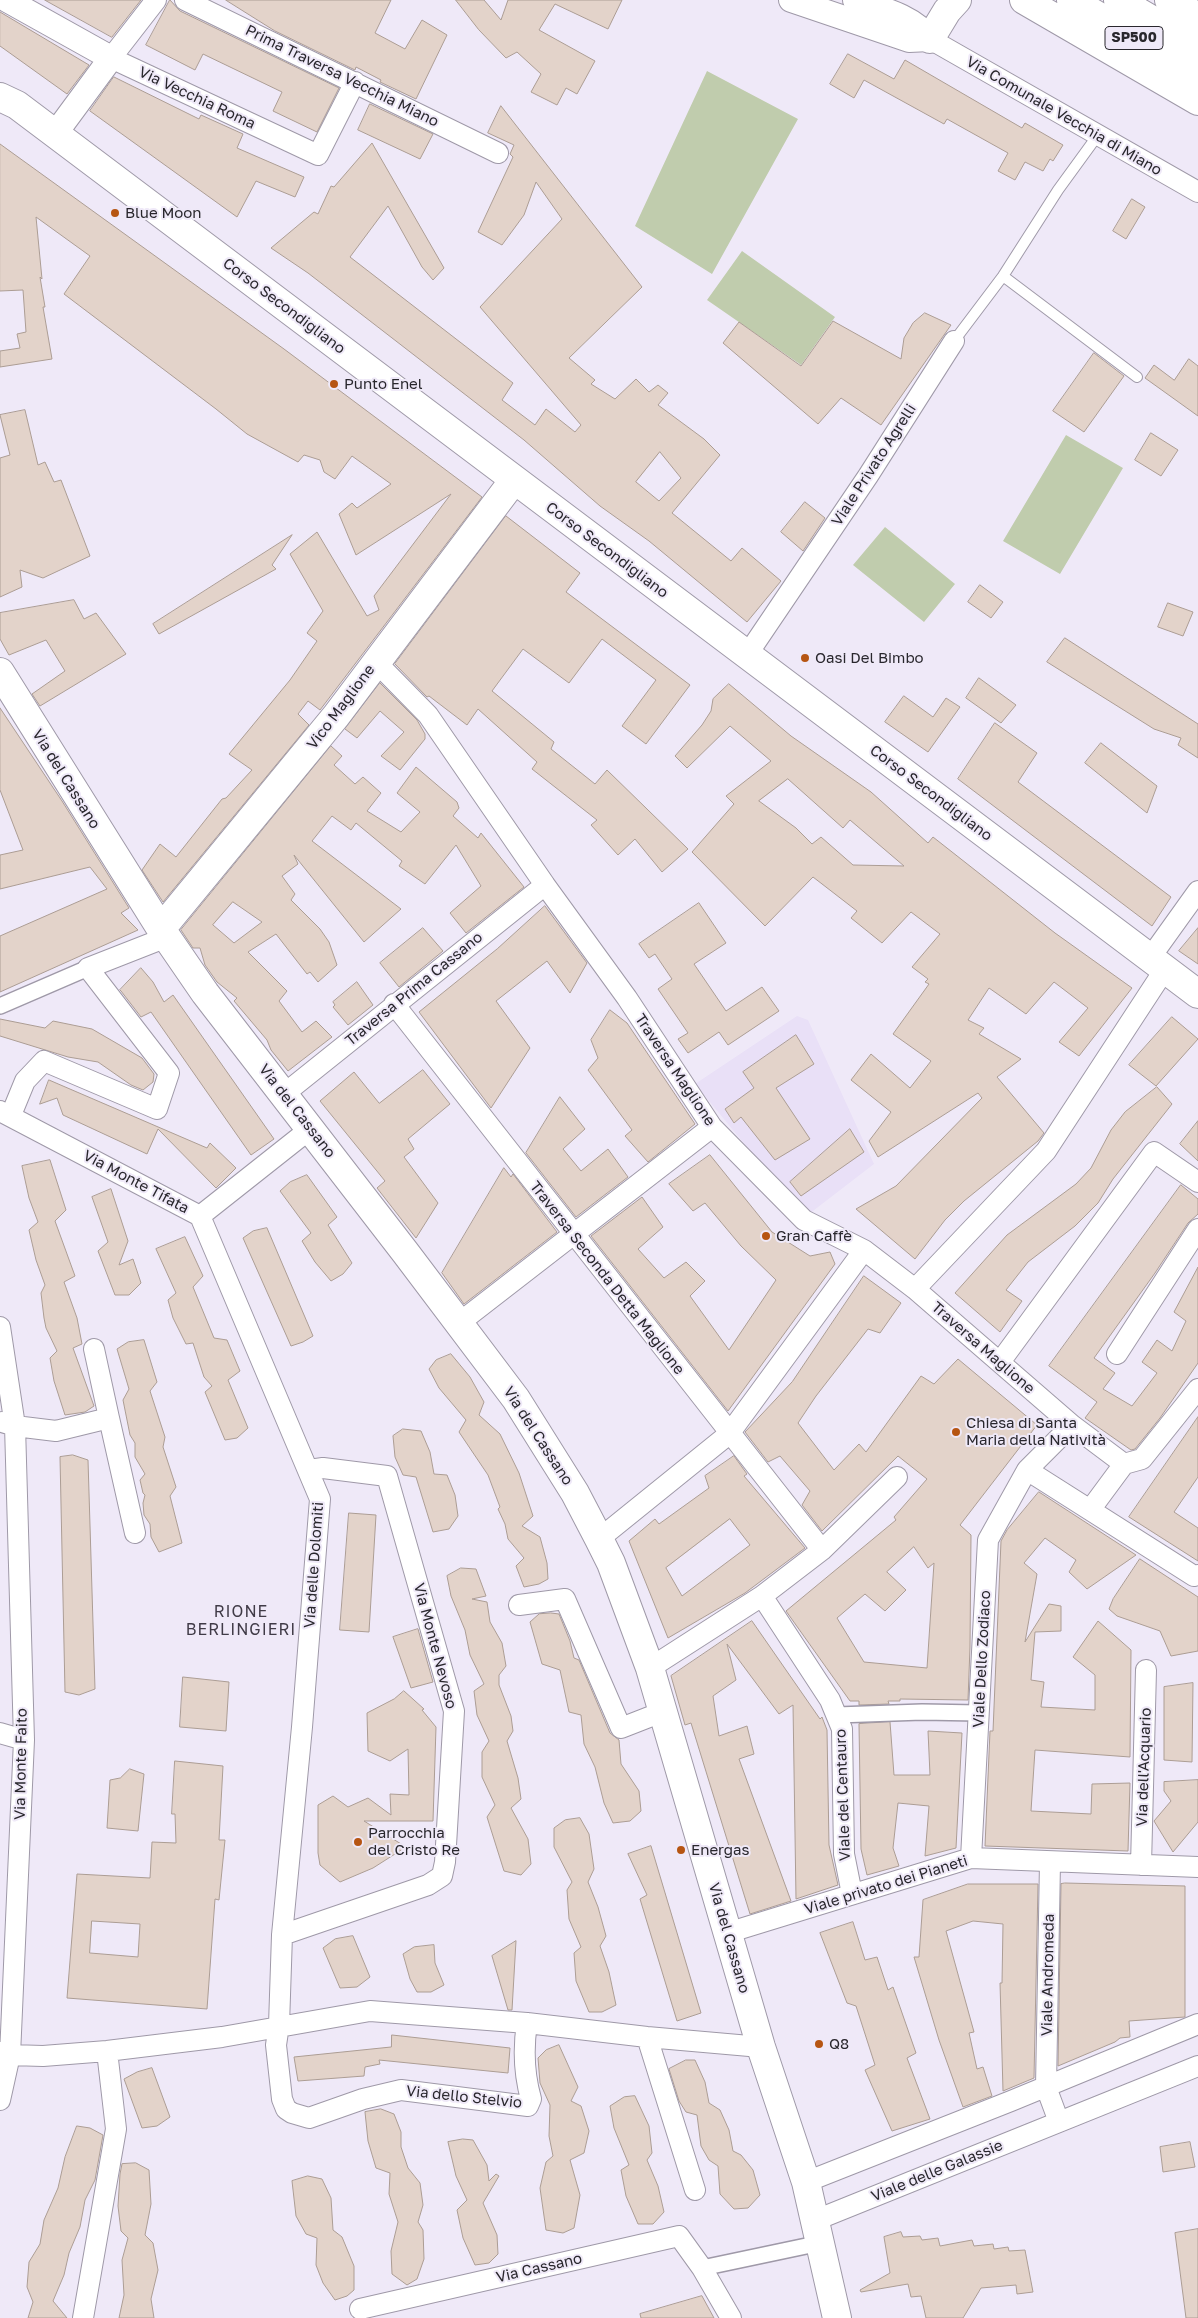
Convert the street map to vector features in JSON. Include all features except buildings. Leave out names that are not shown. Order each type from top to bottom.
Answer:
[{"type":"main road","points":[[930,39],[947,10],[957,0]]},
{"type":"main road","points":[[1024,0],[1198,102]]},
{"type":"main road","name":"SP500","points":[[1071,0],[1198,75]]},
{"type":"main road","name":"SP500","points":[[1118,0],[1198,47]]},
{"type":"main road","points":[[1169,0],[1198,17]]},
{"type":"main road","name":"Corso Secondigliano","points":[[6,96],[1198,994]]},
{"type":"main road","name":"Vico Maglione","points":[[164,933],[336,716],[514,480]]},
{"type":"main road","name":"Via del Cassano","points":[[0,672],[164,933],[205,993],[516,1399],[575,1492],[599,1539],[611,1563],[650,1668],[761,2047],[806,2182],[814,2233],[837,2318]]},
{"type":"street","name":"Via Vecchia Roma","points":[[7,0],[111,58],[318,155],[355,82]]},
{"type":"street","points":[[55,134],[156,0]]},
{"type":"street","name":"Prima Traversa Vecchia Miano","points":[[185,0],[498,153]]},
{"type":"street","name":"Via Comunale Vecchia di Miano","points":[[791,0],[909,40],[930,39]]},
{"type":"street","name":"Via Comunale Vecchia di Miano","points":[[855,0],[891,13],[921,27],[930,39],[1198,192]]},
{"type":"street","name":"Viale Privato Agrelli","points":[[747,655],[868,476],[954,341]]},
{"type":"street","name":"Traversa Maglione","points":[[376,662],[428,715],[544,885],[627,998],[712,1128],[804,1220],[864,1250],[914,1289],[1072,1425],[1124,1464]]},
{"type":"street","name":"Traversa Prima Cassano","points":[[284,1094],[544,885]]},
{"type":"street","points":[[914,1289],[1046,1152],[1158,964],[1198,891]]},
{"type":"street","points":[[0,1006],[164,933]]},
{"type":"street","points":[[5,1113],[25,1082],[44,1061],[157,1109],[169,1073],[88,968]]},
{"type":"street","name":"Traversa Seconda Detta Maglione","points":[[394,1004],[729,1434],[822,1550]]},
{"type":"street","name":"Via Monte Tifata","points":[[5,1113],[200,1216],[310,1129]]},
{"type":"street","points":[[459,1323],[712,1128]]},
{"type":"street","points":[[1000,1362],[1154,1152],[1198,1182]]},
{"type":"street","name":"Via delle Dolomiti","points":[[200,1216],[310,1470],[320,1499],[302,1727],[282,1935],[279,2026]]},
{"type":"street","points":[[1117,1354],[1198,1229]]},
{"type":"street","points":[[599,1539],[729,1434],[864,1250]]},
{"type":"street","name":"Via Monte Faito","points":[[0,1327],[24,1740],[5,2054],[0,2100]]},
{"type":"street","points":[[94,1349],[135,1533]]},
{"type":"street","points":[[1090,1510],[1124,1464],[1142,1459],[1198,1389]]},
{"type":"street","points":[[7,1424],[56,1431],[109,1418]]},
{"type":"street","name":"Viale Dello Zodiaco","points":[[971,1858],[988,1540],[1027,1470],[1072,1425]]},
{"type":"street","name":"Via Monte Nevoso","points":[[282,1935],[428,1885],[442,1876],[446,1852],[454,1711],[387,1476],[323,1468],[310,1470]]},
{"type":"street","points":[[1027,1470],[1194,1576],[1198,1575]]},
{"type":"street","points":[[650,1668],[762,1596],[822,1550],[897,1477]]},
{"type":"street","name":"Viale del Centauro","points":[[762,1596],[830,1700],[842,1729],[844,1854],[852,1894]]},
{"type":"street","points":[[519,1605],[565,1599],[621,1728],[662,1712]]},
{"type":"street","name":"Via dell'Acquario","points":[[1141,1865],[1146,1670]]},
{"type":"street","points":[[837,1715],[922,1712],[979,1713]]},
{"type":"street","points":[[0,1732],[24,1740]]},
{"type":"street","name":"Viale privato dei Pianeti","points":[[727,1933],[971,1858],[1198,1867]]},
{"type":"street","name":"Viale Andromeda","points":[[1046,2087],[1050,1862]]},
{"type":"street","points":[[5,2054],[43,2056],[107,2051],[222,2037],[370,2011],[527,2023],[647,2037],[761,2047]]},
{"type":"street","name":"Via dello Stelvio","points":[[279,2026],[276,2045],[282,2099],[286,2109],[292,2113],[309,2118],[363,2099],[401,2090],[528,2106],[531,2099],[526,2081],[524,2044],[527,2023]]},
{"type":"street","points":[[806,2182],[1046,2087],[1198,2024]]},
{"type":"street","points":[[647,2037],[695,2190]]},
{"type":"street","points":[[83,2318],[116,2129],[107,2051]]},
{"type":"street","name":"Viale delle Galassie","points":[[814,2233],[1059,2122],[1198,2066]]},
{"type":"street","points":[[1046,2087],[1059,2122]]},
{"type":"street","points":[[702,2268],[814,2233]]},
{"type":"street","name":"Via Cassano","points":[[360,2308],[680,2236],[702,2268],[731,2318]]},
{"type":"lane","name":"Viale Privato Agrelli","points":[[954,341],[1003,276],[1058,190],[1098,135]]},
{"type":"lane","points":[[1003,276],[1137,377]]},
{"type":"shaded area","points":[[797,1016],[808,1020],[874,1164],[809,1214],[780,1187],[695,1084]]},
{"type":"green space","points":[[707,71],[798,119],[712,274],[635,226]]},
{"type":"green space","points":[[742,251],[835,317],[801,365],[707,300]]},
{"type":"green space","points":[[1066,435],[1123,468],[1060,574],[1003,541]]},
{"type":"green space","points":[[885,527],[955,584],[924,622],[853,565]]},
{"type":"place","name":"Blue Moon","points":[[115,213]]},
{"type":"place","name":"Punto Enel","points":[[334,384]]},
{"type":"place","name":"Oasi Del Bimbo","points":[[805,658]]},
{"type":"place","name":"Gran Caffè","points":[[766,1236]]},
{"type":"place","name":"Chiesa di Santa Maria della Natività","points":[[956,1432]]},
{"type":"place","name":"Parrocchia del Cristo Re","points":[[358,1842]]},
{"type":"place","name":"Energas","points":[[681,1850]]},
{"type":"place","name":"Q8","points":[[819,2044]]},
{"type":"district","name":"RIONE BERLINGIERI","points":[[241,1621]]}]
